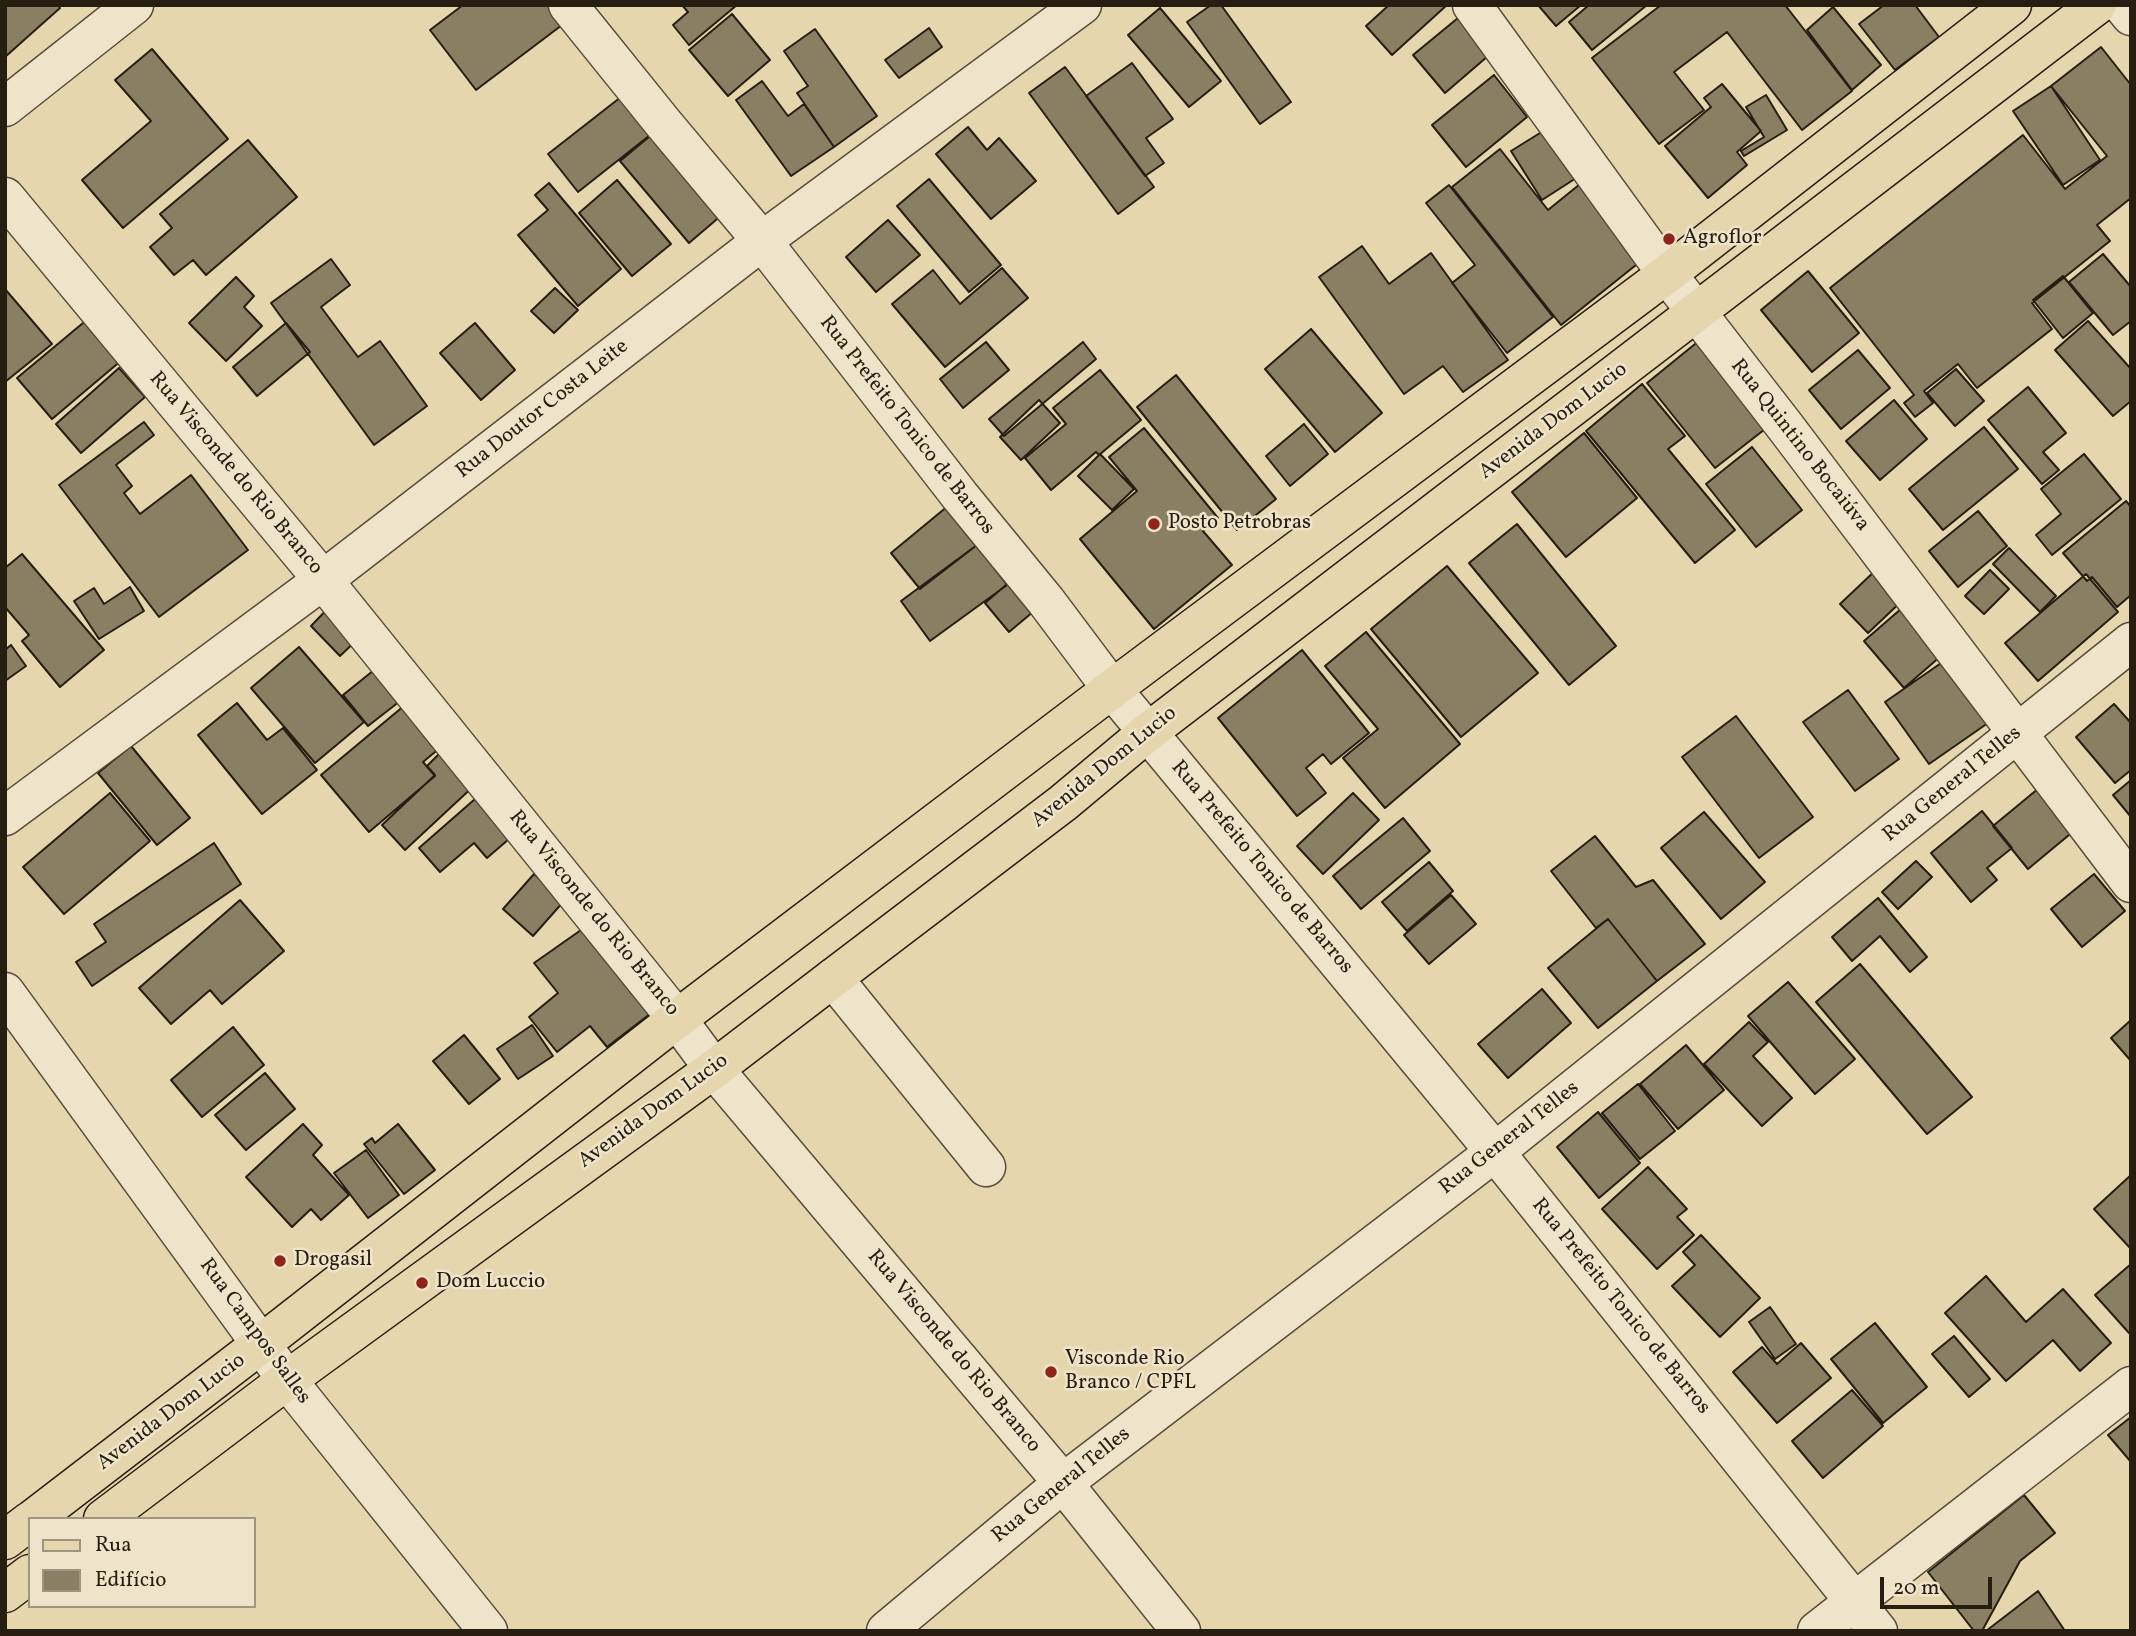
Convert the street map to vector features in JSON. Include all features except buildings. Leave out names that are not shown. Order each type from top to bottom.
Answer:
[{"type":"main road","name":"Avenida Dom Lucio","points":[[35,1517],[677,1019],[1112,689],[1667,274],[2012,5]]},
{"type":"main road","name":"Avenida Dom Lucio","points":[[106,1517],[287,1380],[714,1069],[1063,803],[1148,732],[2097,5]]},
{"type":"main road","name":"Avenida Dom Lucio","points":[[5,1540],[28,1522]]},
{"type":"main road","points":[[5,1593],[28,1576]]},
{"type":"street","points":[[5,107],[134,5]]},
{"type":"street","name":"Rua Prefeito Tonico de Barros","points":[[568,5],[762,241],[960,496],[1046,601],[1112,689],[1496,1152],[1867,1616]]},
{"type":"street","name":"Rua Doutor Costa Leite","points":[[5,816],[323,580],[762,241],[1082,5]]},
{"type":"street","name":"Rua Quintino Bocaiúva","points":[[1472,5],[1667,274],[2131,883]]},
{"type":"street","points":[[2122,5],[2131,16]]},
{"type":"street","name":"Rua Visconde do Rio Branco","points":[[5,197],[323,580],[677,1019],[714,1069],[1063,1483],[1181,1631]]},
{"type":"street","name":"Rua General Telles","points":[[886,1631],[1063,1483],[1496,1152],[2131,642]]},
{"type":"street","points":[[833,978],[986,1167]]},
{"type":"street","name":"Rua Campos Salles","points":[[5,992],[287,1380],[488,1631]]},
{"type":"street","points":[[1816,1631],[1867,1616],[2131,1386]]},
{"type":"place","name":"Agroflor","points":[[1669,239]]},
{"type":"place","name":"Posto Petrobras","points":[[1154,524]]},
{"type":"place","name":"Drogasil","points":[[280,1261]]},
{"type":"place","name":"Dom Luccio","points":[[422,1283]]},
{"type":"place","name":"Visconde Rio Branco / CPFL","points":[[1051,1372]]}]
